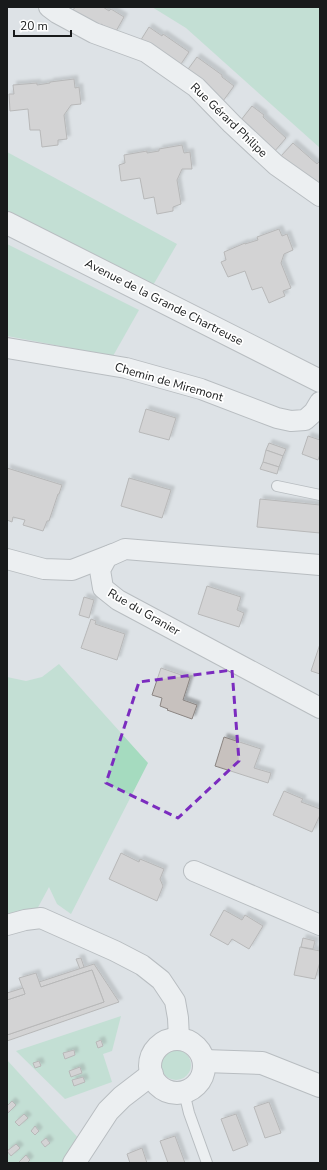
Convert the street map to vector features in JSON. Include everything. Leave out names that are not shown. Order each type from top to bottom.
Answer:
[{"type":"street","name":"Rue Gérard Philipe","points":[[49,7],[94,33],[146,52],[196,87],[232,124],[276,165],[320,196]]},
{"type":"street","name":"Avenue de la Grande Chartreuse","points":[[7,223],[320,381]]},
{"type":"street","name":"Chemin de Miremont","points":[[7,348],[126,368],[201,389],[277,418],[292,421],[305,420],[314,412],[320,402]]},
{"type":"street","points":[[7,560],[44,569],[72,570],[124,549],[320,565]]},
{"type":"street","name":"Rue du Granier","points":[[124,549],[107,557],[100,570],[103,588],[118,600],[320,708]]},
{"type":"street","points":[[194,871],[320,925]]},
{"type":"street","points":[[7,925],[24,920],[41,918],[115,951],[142,965],[161,980],[175,1001],[179,1039]]},
{"type":"street","points":[[179,1039],[188,1041],[195,1046],[200,1052],[204,1061],[202,1077],[198,1084],[192,1089],[176,1093],[168,1092],[155,1082],[150,1066],[152,1057],[156,1050],[170,1040],[179,1039]]},
{"type":"street","points":[[204,1061],[262,1063],[320,1086]]},
{"type":"street","points":[[74,1163],[108,1111],[122,1097],[152,1074]]},
{"type":"lane","points":[[277,486],[320,495]]},
{"type":"lane","points":[[184,1092],[189,1113],[207,1163]]},
{"type":"highlighted area","points":[[232,670],[239,761],[178,818],[106,783],[139,682]]},
{"type":"green space","points":[[152,7],[320,7],[320,148],[186,28]]},
{"type":"green space","points":[[7,152],[177,244],[152,287],[7,212]]},
{"type":"green space","points":[[7,244],[139,310],[113,356],[7,336]]},
{"type":"green space","points":[[59,664],[148,763],[71,914],[57,904],[49,887],[35,913],[21,912],[7,914],[7,677],[26,681],[42,677]]},
{"type":"green space","points":[[121,1016],[112,1051],[103,1054],[112,1082],[65,1099],[16,1051]]},
{"type":"green space","points":[[176,1050],[187,1054],[191,1065],[187,1076],[176,1080],[165,1076],[161,1065],[165,1054]]},
{"type":"green space","points":[[7,1060],[80,1140],[65,1163],[7,1163]]},
{"type":"building","points":[[75,7],[103,7],[109,11],[111,9],[124,17],[115,33],[101,24],[100,27],[73,10]]},
{"type":"building","points":[[149,27],[162,36],[163,34],[189,52],[179,67],[139,43]]},
{"type":"building","points":[[197,57],[222,75],[222,77],[234,86],[223,101],[186,72]]},
{"type":"building","points":[[74,79],[75,88],[79,87],[81,104],[71,105],[64,115],[67,139],[58,140],[58,145],[42,147],[40,130],[30,130],[28,109],[10,111],[9,94],[14,94],[13,85],[37,83],[37,85]]},
{"type":"building","points":[[252,106],[264,115],[263,117],[286,138],[274,152],[241,120]]},
{"type":"building","points":[[293,143],[317,164],[319,162],[320,163],[320,185],[280,157]]},
{"type":"building","points":[[182,145],[184,153],[190,152],[192,169],[182,169],[177,180],[181,204],[173,207],[173,211],[157,214],[154,197],[144,199],[140,178],[121,181],[119,165],[125,163],[124,155],[147,151],[147,153],[159,151],[159,149]]},
{"type":"building","points":[[279,229],[282,236],[287,234],[293,250],[284,254],[281,263],[291,288],[283,291],[285,296],[269,303],[262,287],[252,290],[245,271],[228,277],[221,262],[226,260],[224,252],[245,243],[258,240],[257,237]]},
{"type":"building","points":[[146,409],[176,418],[169,440],[139,432]]},
{"type":"building","points":[[308,436],[320,440],[320,454],[318,460],[302,454]]},
{"type":"building","points":[[269,443],[286,449],[283,456],[266,450]]},
{"type":"building","points":[[266,450],[283,456],[279,467],[263,462]]},
{"type":"building","points":[[263,462],[279,467],[277,474],[260,469]]},
{"type":"building","points":[[7,468],[62,485],[49,521],[47,521],[43,531],[23,525],[25,520],[13,517],[12,522],[7,520]]},
{"type":"building","points":[[129,478],[171,490],[162,518],[121,506]]},
{"type":"building","points":[[260,499],[320,505],[320,533],[257,527]]},
{"type":"building","points":[[207,586],[241,597],[237,610],[244,613],[239,627],[198,614]]},
{"type":"building","points":[[84,597],[94,600],[89,618],[79,615]]},
{"type":"building","points":[[91,619],[96,621],[95,624],[125,634],[117,660],[81,648]]},
{"type":"building","points":[[320,644],[320,674],[311,671]]},
{"type":"building","points":[[161,668],[190,678],[183,700],[197,705],[192,719],[160,706],[162,698],[152,695]]},
{"type":"building","points":[[224,737],[261,749],[254,768],[271,773],[268,783],[215,766]]},
{"type":"building","points":[[284,791],[303,799],[301,802],[320,809],[320,815],[312,832],[273,815]]},
{"type":"building","points":[[121,853],[139,862],[140,859],[164,869],[160,879],[163,886],[157,901],[109,879]]},
{"type":"building","points":[[224,910],[242,920],[245,915],[263,926],[249,949],[232,939],[228,945],[210,935]]},
{"type":"building","points":[[303,938],[315,941],[313,949],[301,947]]},
{"type":"building","points":[[300,947],[320,951],[320,962],[315,979],[294,975]]},
{"type":"building","points":[[81,958],[84,967],[80,969],[76,959]]},
{"type":"building","points":[[94,964],[119,1002],[7,1041],[7,1035],[104,1002],[92,970],[41,987],[39,982]]},
{"type":"building","points":[[92,970],[104,1002],[7,1035],[7,1000],[25,994],[19,978],[36,973],[41,987]]},
{"type":"building","points":[[23,988],[25,994],[7,1000],[7,993]]},
{"type":"building","points":[[101,1040],[103,1046],[98,1048],[96,1042]]},
{"type":"building","points":[[74,1050],[75,1055],[65,1059],[63,1053]]},
{"type":"building","points":[[39,1061],[41,1066],[35,1068],[33,1063]]},
{"type":"building","points":[[80,1067],[82,1073],[71,1077],[69,1071]]},
{"type":"building","points":[[83,1077],[85,1082],[74,1086],[72,1080]]},
{"type":"building","points":[[12,1101],[16,1105],[8,1113],[7,1106]]},
{"type":"building","points":[[269,1102],[281,1133],[265,1138],[254,1107]]},
{"type":"building","points":[[24,1114],[28,1118],[19,1126],[15,1122]]},
{"type":"building","points":[[236,1114],[248,1145],[233,1151],[221,1119]]},
{"type":"building","points":[[35,1126],[39,1131],[35,1135],[31,1131]]},
{"type":"building","points":[[175,1136],[185,1163],[168,1163],[160,1141]]},
{"type":"building","points":[[46,1138],[50,1143],[45,1147],[41,1142]]},
{"type":"building","points":[[16,1144],[20,1148],[11,1156],[7,1151]]},
{"type":"building","points":[[142,1148],[147,1163],[130,1163],[127,1154]]},
{"type":"building","points":[[26,1155],[30,1160],[27,1163],[18,1163]]}]
